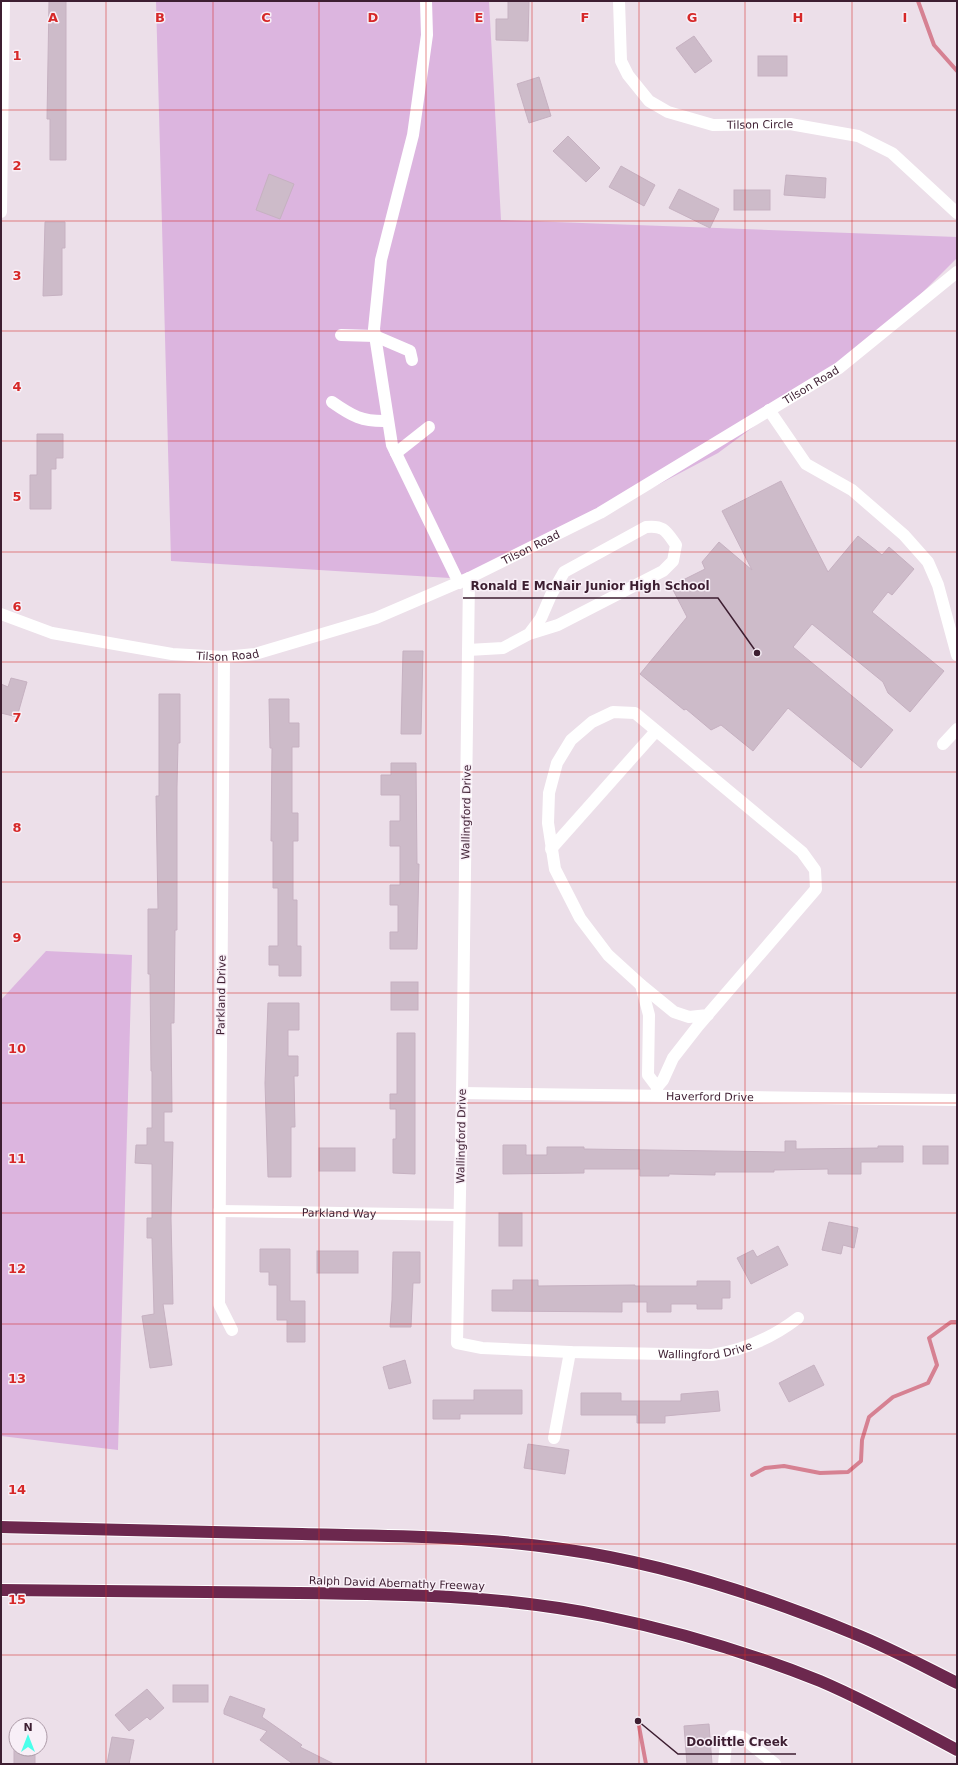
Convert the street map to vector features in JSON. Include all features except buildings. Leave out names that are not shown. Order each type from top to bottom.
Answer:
[{"type":"highway","points":[[1,1528],[446,1537],[563,1549],[646,1566],[742,1592],[800,1612],[857,1635],[957,1683]]},
{"type":"highway","name":"Ralph David Abernathy Freeway","points":[[1,1590],[457,1596],[600,1615],[664,1630],[716,1645],[820,1682],[874,1706],[957,1750]]},
{"type":"street","points":[[1,212],[4,1]]},
{"type":"street","points":[[426,1],[426,35],[413,135],[381,260],[374,329],[392,445],[464,581]]},
{"type":"street","name":"Tilson Circle","points":[[619,1],[621,61],[628,75],[649,101],[668,112],[713,125],[790,124],[858,136],[892,153],[957,213]]},
{"type":"street","name":"Tilson Road","points":[[1,614],[52,633],[172,654],[224,657],[255,654],[376,618],[464,581],[600,513],[839,368],[957,272]]},
{"type":"street","points":[[340,335],[375,336],[410,351],[412,360]]},
{"type":"street","points":[[332,402],[354,417],[375,422],[388,421]]},
{"type":"street","points":[[769,410],[806,464],[852,490],[904,535],[928,562],[938,585],[957,655]]},
{"type":"street","points":[[396,453],[429,427]]},
{"type":"street","points":[[468,650],[503,648],[530,634],[558,625],[663,571],[674,561],[676,545],[664,528],[655,526],[646,527],[564,572],[551,595],[541,618],[530,634]]},
{"type":"street","name":"Wallingford Drive","points":[[464,581],[468,650],[457,1343],[482,1348],[570,1352],[712,1355],[732,1352],[757,1343],[784,1328],[798,1318]]},
{"type":"street","name":"Parkland Drive","points":[[224,657],[219,1304],[232,1330]]},
{"type":"street","points":[[657,1092],[673,1058],[816,889],[815,870],[802,852],[635,713],[613,712],[592,722],[571,740],[557,763],[549,793],[548,823],[555,869],[580,918],[608,954],[641,985],[674,1012],[689,1017],[708,1015]]},
{"type":"street","points":[[943,744],[957,729]]},
{"type":"street","points":[[551,849],[656,731]]},
{"type":"street","points":[[641,985],[649,1015],[648,1075],[657,1092]]},
{"type":"street","name":"Haverford Drive","points":[[462,1093],[657,1092],[957,1100]]},
{"type":"street","name":"Parkland Way","points":[[219,1211],[459,1215]]},
{"type":"street","points":[[554,1438],[570,1352]]},
{"type":"street","points":[[724,1764],[726,1743],[732,1736],[742,1737],[775,1764]]},
{"type":"shaded area","points":[[156,1],[489,1],[501,220],[957,237],[957,258],[888,327],[718,453],[565,534],[466,579],[171,561]]},
{"type":"shaded area","points":[[46,951],[132,955],[118,1450],[1,1436],[1,1000]]},
{"type":"waterway","points":[[918,1],[934,45],[957,71]]},
{"type":"waterway","points":[[752,1475],[765,1468],[784,1466],[820,1473],[848,1472],[861,1461],[862,1440],[869,1417],[893,1397],[928,1383],[937,1365],[929,1338],[951,1322],[957,1322]]},
{"type":"waterway","points":[[638,1721],[646,1764]]},
{"type":"place","name":"Ronald E McNair Junior High School","points":[[757,653]]},
{"type":"place","name":"Doolittle Creek","points":[[638,1721]]}]
